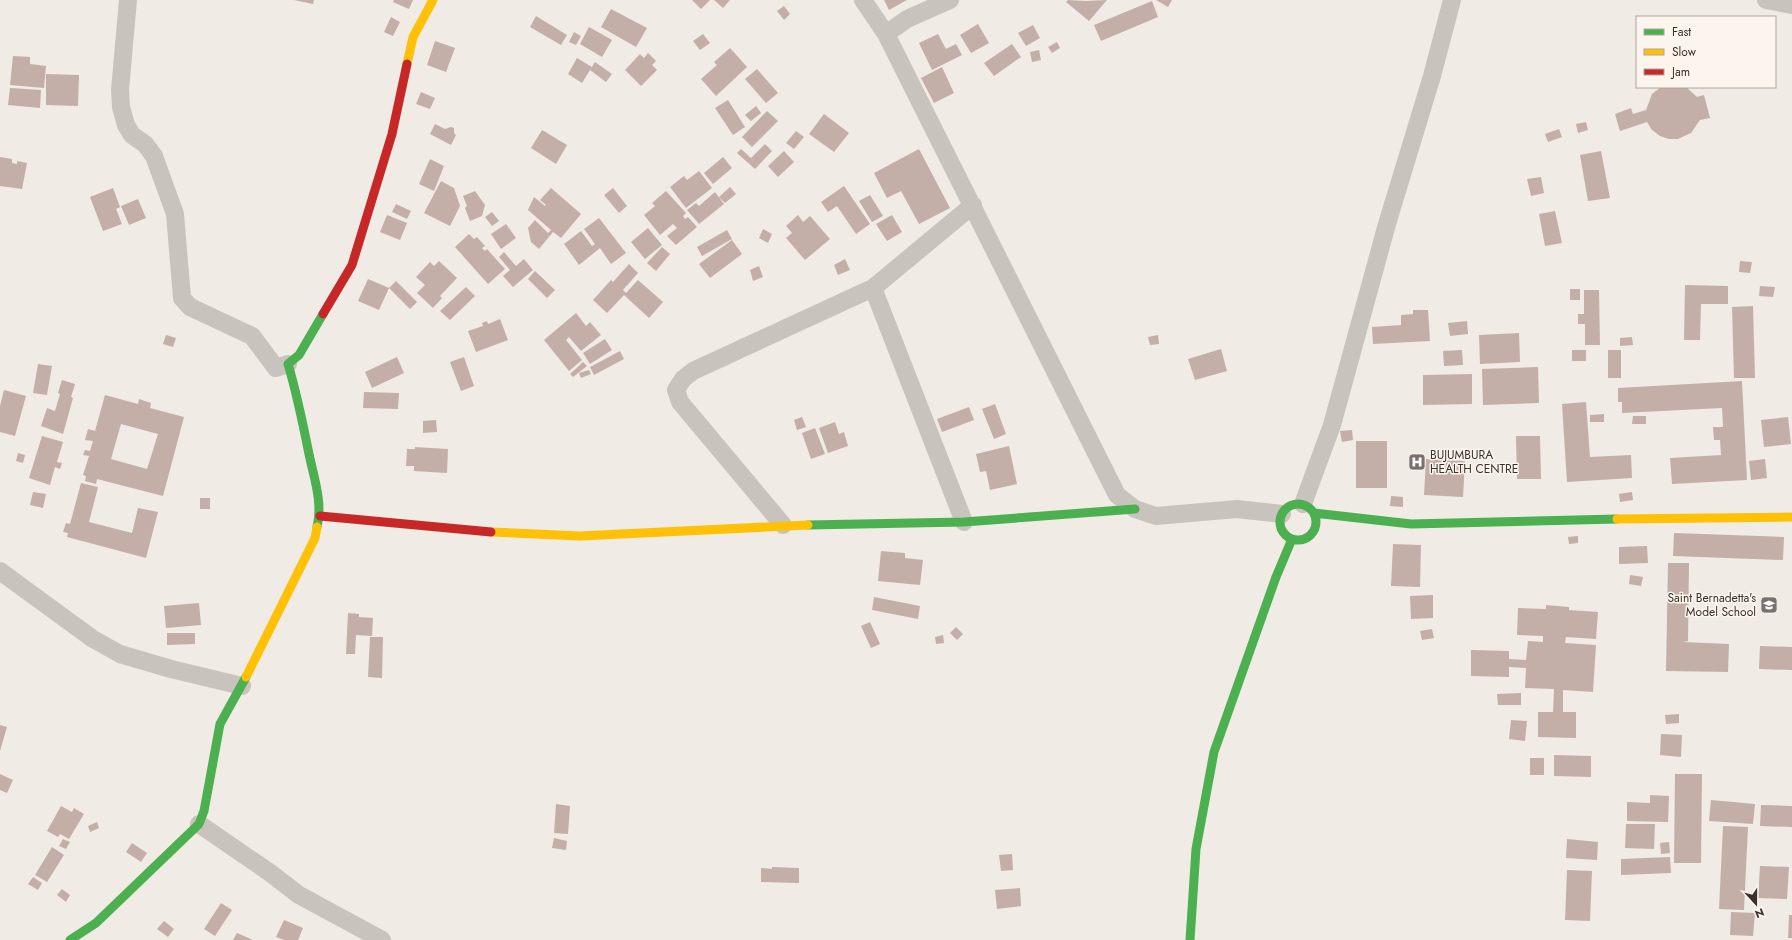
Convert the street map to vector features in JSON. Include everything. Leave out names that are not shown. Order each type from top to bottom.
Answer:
[{"type":"street","points":[[128,0],[120,90],[121,107],[126,125],[132,135],[145,144],[154,156],[175,214],[182,298],[190,307],[252,336],[276,368],[288,364],[299,355],[352,265],[392,134],[413,37],[433,0]]},
{"type":"street","points":[[863,0],[886,34],[1117,495],[1135,509],[1156,516],[1237,509],[1282,514]]},
{"type":"street","points":[[886,34],[907,19],[950,0]]},
{"type":"street","points":[[1452,0],[1432,76],[1387,224],[1308,509],[1316,524],[1312,533],[1303,539],[1292,539],[1282,532],[1280,520],[1282,514],[1290,505],[1308,509],[1411,524],[1521,520],[1792,517]]},
{"type":"street","points":[[1766,0],[1792,5]]},
{"type":"street","points":[[783,525],[680,402],[676,390],[683,379],[693,371],[873,288],[973,206]]},
{"type":"street","points":[[873,288],[964,522]]},
{"type":"street","points":[[70,940],[96,923],[199,824],[204,811],[220,724],[242,686],[315,538],[320,516],[316,489],[296,391],[288,364]]},
{"type":"street","points":[[320,516],[515,534],[580,536],[783,525],[964,522],[1135,509]]},
{"type":"street","points":[[1190,940],[1196,849],[1214,752],[1276,576],[1292,539]]},
{"type":"street","points":[[0,571],[93,639],[120,654],[171,669],[242,686]]},
{"type":"street","points":[[199,824],[269,872],[299,896],[382,940]]},
{"type":"building","points":[[294,0],[314,0],[313,4]]},
{"type":"building","points":[[394,0],[413,0],[409,9],[393,2]]},
{"type":"building","points":[[692,0],[710,0],[701,9]]},
{"type":"building","points":[[714,0],[730,0],[723,8]]},
{"type":"building","points":[[884,0],[907,0],[889,10]]},
{"type":"building","points":[[1068,0],[1107,0],[1089,21],[1066,2]]},
{"type":"building","points":[[1156,0],[1172,0],[1168,7]]},
{"type":"building","points":[[1152,1],[1158,17],[1101,41],[1094,25]]},
{"type":"building","points":[[784,6],[790,14],[784,20],[777,11]]},
{"type":"building","points":[[611,9],[647,28],[636,47],[601,27]]},
{"type":"building","points":[[536,16],[567,35],[561,45],[530,27]]},
{"type":"building","points":[[391,17],[400,22],[393,36],[384,32]]},
{"type":"building","points":[[978,24],[989,43],[971,53],[960,35]]},
{"type":"building","points":[[1033,25],[1040,38],[1026,46],[1018,33]]},
{"type":"building","points":[[589,27],[612,40],[602,57],[580,44]]},
{"type":"building","points":[[574,32],[581,36],[576,45],[569,42]]},
{"type":"building","points":[[703,34],[710,43],[700,50],[693,41]]},
{"type":"building","points":[[938,34],[946,49],[956,44],[962,55],[932,70],[919,43]]},
{"type":"building","points":[[435,41],[455,48],[446,72],[427,65]]},
{"type":"building","points":[[1057,42],[1060,48],[1052,53],[1048,47]]},
{"type":"building","points":[[1012,44],[1021,57],[994,76],[984,63]]},
{"type":"building","points":[[730,48],[747,67],[716,96],[701,79],[717,65],[714,62]]},
{"type":"building","points":[[1039,50],[1041,60],[1032,62],[1030,52]]},
{"type":"building","points":[[648,53],[656,61],[652,65],[657,70],[641,86],[625,70],[640,54],[644,58]]},
{"type":"building","points":[[13,56],[30,57],[30,64],[46,66],[44,88],[10,85]]},
{"type":"building","points":[[577,58],[592,67],[582,83],[568,74]]},
{"type":"building","points":[[595,62],[612,74],[606,82],[590,70]]},
{"type":"building","points":[[942,67],[954,93],[934,103],[921,78]]},
{"type":"building","points":[[757,69],[778,93],[766,103],[745,79]]},
{"type":"building","points":[[46,74],[79,75],[78,106],[46,105]]},
{"type":"building","points":[[10,88],[41,90],[40,108],[8,105]]},
{"type":"building","points":[[1660,88],[1687,88],[1697,97],[1704,95],[1710,118],[1700,120],[1691,133],[1678,139],[1669,139],[1660,136],[1652,130],[1647,122],[1620,131],[1615,114],[1631,108],[1633,114],[1646,110],[1652,94]]},
{"type":"building","points":[[421,92],[435,98],[430,109],[416,104]]},
{"type":"building","points":[[728,100],[745,127],[733,135],[715,108]]},
{"type":"building","points":[[756,106],[761,113],[751,121],[745,115]]},
{"type":"building","points":[[767,111],[778,121],[752,147],[742,137]]},
{"type":"building","points":[[824,114],[849,133],[834,152],[809,134]]},
{"type":"building","points":[[1586,122],[1588,130],[1578,133],[1576,124]]},
{"type":"building","points":[[435,124],[445,129],[451,127],[454,128],[454,133],[456,135],[451,145],[430,134]]},
{"type":"building","points":[[1559,129],[1562,137],[1548,142],[1545,134]]},
{"type":"building","points":[[542,130],[567,145],[556,164],[531,148]]},
{"type":"building","points":[[796,131],[804,137],[794,149],[786,143]]},
{"type":"building","points":[[765,144],[772,151],[755,169],[737,153],[741,149],[751,158]]},
{"type":"building","points":[[919,149],[950,208],[919,224],[901,191],[887,198],[874,173]]},
{"type":"building","points":[[784,151],[794,162],[778,177],[768,166]]},
{"type":"building","points":[[1601,151],[1610,198],[1588,201],[1580,155]]},
{"type":"building","points":[[0,157],[12,159],[12,163],[17,164],[17,161],[27,163],[22,189],[0,186]]},
{"type":"building","points":[[723,157],[732,168],[713,184],[704,173]]},
{"type":"building","points":[[430,159],[444,166],[434,191],[419,184]]},
{"type":"building","points":[[699,171],[712,188],[686,208],[670,187],[684,176],[687,180]]},
{"type":"building","points":[[1541,177],[1544,193],[1531,196],[1527,179]]},
{"type":"building","points":[[441,181],[454,188],[460,206],[450,226],[424,213]]},
{"type":"building","points":[[844,186],[870,224],[856,234],[837,206],[828,212],[821,202]]},
{"type":"building","points":[[730,187],[736,194],[725,203],[719,197]]},
{"type":"building","points":[[113,188],[120,207],[116,209],[122,224],[103,231],[90,197]]},
{"type":"building","points":[[551,188],[581,214],[561,238],[553,232],[539,249],[531,242],[528,228],[535,220],[548,233],[551,230],[528,210],[534,197],[545,206],[546,205],[540,200]]},
{"type":"building","points":[[613,188],[627,206],[619,213],[604,195]]},
{"type":"building","points":[[475,191],[485,205],[482,216],[470,221],[465,208],[467,206],[463,196]]},
{"type":"building","points":[[666,191],[686,213],[683,216],[685,219],[688,217],[697,227],[676,245],[667,236],[677,228],[673,224],[660,235],[644,215],[655,206],[652,203]]},
{"type":"building","points":[[715,192],[724,204],[699,224],[687,210],[696,203],[699,206]]},
{"type":"building","points":[[870,195],[883,216],[872,222],[859,201]]},
{"type":"building","points":[[138,199],[146,218],[129,225],[121,206]]},
{"type":"building","points":[[396,204],[411,211],[407,219],[392,212]]},
{"type":"building","points":[[1555,211],[1562,243],[1545,246],[1539,214]]},
{"type":"building","points":[[492,212],[499,221],[492,226],[485,217]]},
{"type":"building","points":[[387,215],[407,223],[400,240],[380,232]]},
{"type":"building","points":[[798,215],[803,222],[810,216],[830,239],[805,260],[786,238],[792,233],[786,226]]},
{"type":"building","points":[[892,215],[902,232],[887,241],[876,224]]},
{"type":"building","points":[[599,218],[626,253],[611,264],[600,248],[579,265],[564,244],[581,231],[592,246],[595,244],[584,229]]},
{"type":"building","points":[[506,224],[516,238],[501,249],[491,234]]},
{"type":"building","points":[[648,228],[662,245],[645,259],[631,242]]},
{"type":"building","points":[[763,229],[772,234],[768,243],[759,238]]},
{"type":"building","points":[[727,230],[732,239],[702,256],[697,247]]},
{"type":"building","points":[[469,234],[474,239],[477,237],[485,246],[482,248],[485,251],[487,249],[505,269],[488,284],[455,247]]},
{"type":"building","points":[[732,240],[742,254],[710,278],[699,264]]},
{"type":"building","points":[[662,247],[670,254],[656,271],[647,263]]},
{"type":"building","points":[[504,252],[516,266],[524,259],[533,270],[513,287],[503,276],[510,270],[499,257]]},
{"type":"building","points":[[845,259],[850,270],[838,275],[834,265]]},
{"type":"building","points":[[439,261],[457,278],[440,296],[442,298],[433,308],[417,293],[425,285],[416,277],[430,262],[434,266]]},
{"type":"building","points":[[1740,261],[1752,262],[1750,273],[1739,272]]},
{"type":"building","points":[[629,264],[638,273],[623,290],[626,293],[638,280],[663,302],[649,318],[624,295],[607,313],[593,300],[611,280],[613,282]]},
{"type":"building","points":[[759,266],[763,277],[753,281],[750,270]]},
{"type":"building","points":[[535,271],[555,290],[547,298],[528,279]]},
{"type":"building","points":[[368,279],[389,288],[379,310],[358,301]]},
{"type":"building","points":[[396,281],[417,302],[410,309],[389,288]]},
{"type":"building","points":[[1685,285],[1728,286],[1728,304],[1701,304],[1700,340],[1684,340]]},
{"type":"building","points":[[1760,286],[1775,287],[1773,297],[1759,296]]},
{"type":"building","points":[[466,287],[475,296],[450,320],[440,311]]},
{"type":"building","points":[[1570,289],[1580,289],[1580,300],[1570,300]]},
{"type":"building","points":[[1584,290],[1599,290],[1600,345],[1585,345],[1585,324],[1578,324],[1578,314],[1584,314]]},
{"type":"building","points":[[1753,306],[1755,378],[1734,378],[1732,307]]},
{"type":"building","points":[[1413,310],[1428,310],[1430,341],[1373,344],[1372,327],[1401,325],[1401,315],[1413,314]]},
{"type":"building","points":[[576,313],[586,326],[590,322],[601,335],[581,351],[569,337],[566,340],[582,360],[569,371],[544,340]]},
{"type":"building","points":[[500,319],[508,340],[476,352],[468,331],[483,326],[482,323],[487,321],[488,324]]},
{"type":"building","points":[[1467,321],[1468,334],[1450,336],[1448,323]]},
{"type":"building","points":[[1519,333],[1520,362],[1480,364],[1479,335]]},
{"type":"building","points":[[166,335],[176,338],[173,347],[163,344]]},
{"type":"building","points":[[1158,335],[1159,344],[1150,345],[1148,337]]},
{"type":"building","points":[[1632,337],[1633,345],[1620,346],[1620,338]]},
{"type":"building","points":[[605,339],[612,350],[590,364],[583,353]]},
{"type":"building","points":[[1221,349],[1227,371],[1195,380],[1188,359]]},
{"type":"building","points":[[1462,350],[1463,365],[1444,366],[1443,351]]},
{"type":"building","points":[[1572,350],[1586,350],[1586,361],[1572,361]]},
{"type":"building","points":[[1608,350],[1621,350],[1621,378],[1608,378]]},
{"type":"building","points":[[620,351],[624,359],[594,375],[590,367]]},
{"type":"building","points":[[397,357],[404,373],[372,388],[365,372]]},
{"type":"building","points":[[464,357],[474,386],[461,391],[450,362]]},
{"type":"building","points":[[583,362],[587,366],[573,377],[570,374]]},
{"type":"building","points":[[38,364],[52,366],[47,395],[33,393]]},
{"type":"building","points":[[1538,367],[1539,403],[1483,405],[1482,369]]},
{"type":"building","points":[[589,370],[591,374],[581,378],[579,373]]},
{"type":"building","points":[[1472,374],[1472,404],[1423,405],[1423,375]]},
{"type":"building","points":[[62,380],[75,384],[71,397],[73,398],[63,434],[41,426],[47,408],[55,411]]},
{"type":"building","points":[[1742,381],[1747,480],[1672,484],[1670,458],[1721,455],[1720,440],[1714,440],[1713,427],[1723,427],[1722,408],[1622,413],[1622,402],[1618,402],[1618,388]]},
{"type":"building","points":[[4,390],[26,396],[15,436],[0,432],[0,406]]},
{"type":"building","points":[[364,392],[399,393],[398,409],[363,408]]},
{"type":"building","points":[[105,395],[138,404],[139,399],[151,403],[150,408],[184,417],[163,496],[97,479],[96,484],[85,481],[86,476],[83,475],[89,456],[83,455],[85,450],[90,451],[93,441],[85,440],[88,429],[95,431]],"holes":[[[121,424],[158,434],[147,469],[111,459]]]},
{"type":"building","points":[[1586,402],[1590,457],[1631,455],[1632,478],[1567,482],[1562,404]]},
{"type":"building","points":[[995,404],[1006,434],[994,439],[982,409]]},
{"type":"building","points":[[969,407],[974,420],[942,432],[937,419]]},
{"type":"building","points":[[1604,414],[1604,422],[1590,422],[1590,415]]},
{"type":"building","points":[[1633,416],[1646,416],[1646,424],[1632,424]]},
{"type":"building","points":[[802,417],[806,427],[797,430],[794,420]]},
{"type":"building","points":[[1788,417],[1791,444],[1764,447],[1761,420]]},
{"type":"building","points":[[436,420],[437,432],[423,433],[423,421]]},
{"type":"building","points":[[835,422],[839,434],[844,432],[848,446],[828,453],[819,428]]},
{"type":"building","points":[[815,428],[825,454],[811,459],[802,433]]},
{"type":"building","points":[[1352,430],[1353,440],[1342,442],[1340,431]]},
{"type":"building","points":[[42,436],[63,442],[57,462],[62,463],[60,469],[55,467],[50,485],[29,478]]},
{"type":"building","points":[[1516,436],[1540,436],[1541,479],[1517,479]]},
{"type":"building","points":[[1356,441],[1387,441],[1387,488],[1356,488]]},
{"type":"building","points":[[1009,446],[1017,484],[990,490],[986,471],[980,472],[976,454]]},
{"type":"building","points":[[415,447],[448,449],[447,473],[414,471],[414,466],[406,466],[407,449],[415,449]]},
{"type":"building","points":[[18,453],[25,455],[23,463],[16,461]]},
{"type":"building","points":[[1426,459],[1465,461],[1463,497],[1424,495]]},
{"type":"building","points":[[1765,459],[1767,478],[1751,480],[1749,461]]},
{"type":"building","points":[[81,483],[98,487],[89,522],[132,533],[138,508],[158,512],[146,558],[67,537],[68,533],[63,532],[66,523],[70,524]]},
{"type":"building","points":[[33,492],[46,494],[43,508],[30,505]]},
{"type":"building","points":[[1632,492],[1633,500],[1620,502],[1619,494]]},
{"type":"building","points":[[1391,496],[1403,497],[1403,507],[1390,506]]},
{"type":"building","points":[[200,498],[210,498],[210,509],[200,509]]},
{"type":"building","points":[[1674,533],[1784,537],[1783,560],[1673,556]]},
{"type":"building","points":[[1578,536],[1578,543],[1569,544],[1568,537]]},
{"type":"building","points":[[1393,544],[1421,545],[1420,587],[1391,586]]},
{"type":"building","points":[[1647,546],[1648,563],[1619,564],[1619,547]]},
{"type":"building","points":[[881,551],[905,553],[905,558],[923,560],[920,585],[878,581]]},
{"type":"building","points":[[1668,563],[1689,563],[1688,641],[1683,642],[1729,644],[1728,672],[1666,671]]},
{"type":"building","points":[[1630,575],[1643,577],[1641,586],[1629,584]]},
{"type":"building","points":[[1433,595],[1433,618],[1411,619],[1410,596]]},
{"type":"building","points":[[874,597],[920,606],[918,619],[872,610]]},
{"type":"building","points":[[199,603],[201,625],[166,628],[164,606]]},
{"type":"building","points":[[1546,605],[1569,607],[1569,610],[1598,612],[1596,639],[1566,637],[1565,643],[1596,645],[1593,692],[1563,690],[1563,712],[1576,712],[1576,738],[1538,737],[1538,712],[1553,712],[1554,689],[1525,688],[1526,668],[1509,667],[1509,677],[1471,676],[1471,650],[1509,651],[1509,659],[1526,660],[1528,641],[1543,642],[1543,636],[1517,635],[1518,608],[1546,609]]},
{"type":"building","points":[[348,613],[359,614],[359,617],[373,618],[372,636],[356,635],[355,654],[346,654]]},
{"type":"building","points":[[870,622],[880,644],[871,648],[861,626]]},
{"type":"building","points":[[956,627],[963,634],[957,640],[950,633]]},
{"type":"building","points":[[1432,629],[1434,638],[1422,640],[1420,631]]},
{"type":"building","points":[[167,633],[195,633],[195,644],[167,645]]},
{"type":"building","points":[[943,635],[944,643],[936,644],[935,637]]},
{"type":"building","points":[[370,637],[383,637],[382,678],[368,677]]},
{"type":"building","points":[[1760,646],[1792,647],[1792,670],[1759,669]]},
{"type":"building","points":[[1521,693],[1521,705],[1498,705],[1497,694]]},
{"type":"building","points":[[1679,714],[1679,723],[1666,724],[1665,715]]},
{"type":"building","points":[[1511,720],[1527,721],[1525,741],[1509,739]]},
{"type":"building","points":[[0,725],[7,727],[0,751]]},
{"type":"building","points":[[1661,734],[1682,735],[1681,757],[1660,755]]},
{"type":"building","points":[[1554,755],[1591,756],[1591,777],[1554,776]]},
{"type":"building","points":[[1530,758],[1544,758],[1544,775],[1530,775]]},
{"type":"building","points":[[0,774],[13,780],[7,793],[0,790]]},
{"type":"building","points":[[1675,774],[1702,774],[1701,863],[1674,863]]},
{"type":"building","points":[[1650,795],[1669,796],[1668,822],[1627,821],[1627,802],[1650,803]]},
{"type":"building","points":[[1711,800],[1755,804],[1753,824],[1709,821]]},
{"type":"building","points":[[556,804],[570,806],[568,834],[554,833]]},
{"type":"building","points":[[1761,805],[1792,806],[1792,827],[1760,826]]},
{"type":"building","points":[[61,806],[72,812],[74,808],[84,814],[69,839],[60,834],[58,837],[47,831]]},
{"type":"building","points":[[97,822],[99,828],[90,832],[88,826]]},
{"type":"building","points":[[1626,824],[1655,824],[1654,849],[1625,848]]},
{"type":"building","points":[[1723,826],[1748,827],[1744,910],[1719,909]]},
{"type":"building","points":[[554,838],[567,841],[566,850],[552,848]]},
{"type":"building","points":[[63,839],[70,842],[66,849],[59,846]]},
{"type":"building","points":[[1567,839],[1598,842],[1597,860],[1566,858]]},
{"type":"building","points":[[1669,842],[1670,853],[1661,854],[1660,843]]},
{"type":"building","points":[[132,843],[147,853],[141,862],[126,852]]},
{"type":"building","points":[[52,847],[64,855],[47,882],[35,875]]},
{"type":"building","points":[[1012,854],[1013,870],[1001,871],[999,855]]},
{"type":"building","points":[[1670,857],[1671,873],[1621,875],[1621,859]]},
{"type":"building","points":[[1760,866],[1789,867],[1787,899],[1758,898]]},
{"type":"building","points":[[772,867],[799,868],[799,883],[761,882],[761,868],[772,869]]},
{"type":"building","points":[[1567,870],[1592,871],[1590,921],[1565,920]]},
{"type":"building","points":[[33,877],[42,883],[38,890],[28,884]]},
{"type":"building","points":[[1020,888],[1021,906],[997,909],[995,890]]},
{"type":"building","points":[[62,889],[70,895],[66,902],[57,895]]},
{"type":"building","points":[[221,903],[232,910],[215,936],[204,929]]},
{"type":"building","points":[[1731,912],[1755,913],[1753,936],[1730,935]]},
{"type":"building","points":[[1789,915],[1792,915],[1792,938],[1788,938]]},
{"type":"building","points":[[284,920],[303,928],[298,940],[284,940],[276,937]]},
{"type":"building","points":[[164,921],[174,929],[168,937],[157,929]]},
{"type":"building","points":[[237,933],[253,940],[233,940]]},
{"type":"traffic: fast","points":[[317,527],[319,518],[317,490],[300,409],[288,364],[299,355],[323,314]]},
{"type":"traffic: fast","points":[[1301,504],[1311,509],[1315,515],[1316,522],[1315,529],[1311,535],[1305,539],[1295,540],[1285,535],[1281,529],[1280,519],[1285,509],[1291,505],[1301,504]]},
{"type":"traffic: fast","points":[[808,525],[964,522],[1135,509]]},
{"type":"traffic: fast","points":[[1314,513],[1411,524],[1617,519]]},
{"type":"traffic: fast","points":[[1190,940],[1196,849],[1214,752],[1276,577],[1292,539]]},
{"type":"traffic: fast","points":[[70,940],[96,923],[199,824],[204,811],[220,724],[246,677]]},
{"type":"traffic: slow","points":[[407,64],[413,37],[433,0]]},
{"type":"traffic: slow","points":[[1617,519],[1792,517]]},
{"type":"traffic: slow","points":[[491,532],[580,536],[808,525]]},
{"type":"traffic: slow","points":[[246,677],[315,538],[317,527]]},
{"type":"traffic: jam","points":[[323,314],[352,265],[392,134],[407,64]]},
{"type":"traffic: jam","points":[[320,516],[491,532]]},
{"type":"place","name":"BUJUMBURA HEALTH CENTRE","points":[[1417,462]]},
{"type":"place","name":"Saint Bernadetta's Model School","points":[[1769,605]]}]
